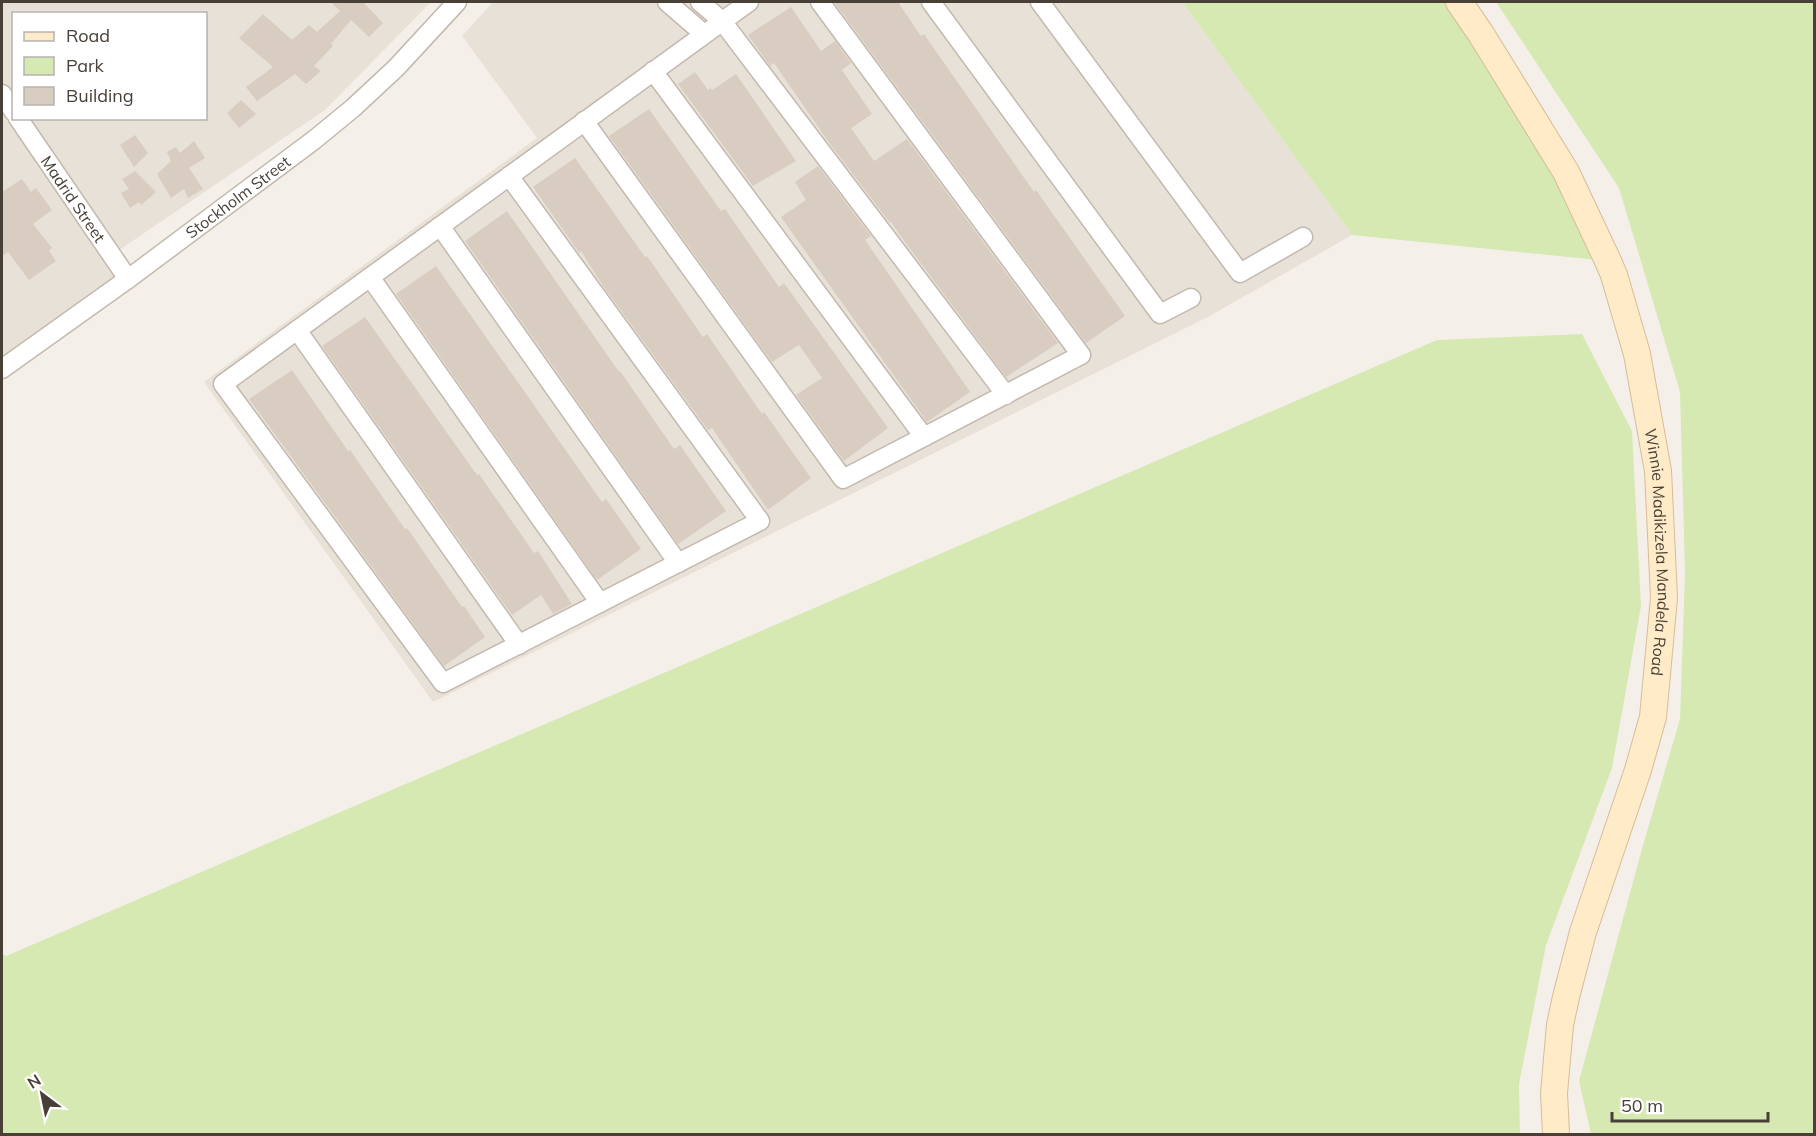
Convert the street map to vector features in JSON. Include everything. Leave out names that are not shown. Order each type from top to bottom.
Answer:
[{"type":"main road","name":"Winnie Madikizela Mandela Road","points":[[1459,2],[1566,172],[1614,275],[1637,354],[1658,471],[1664,598],[1653,717],[1638,770],[1583,932],[1566,997],[1560,1025],[1554,1093],[1556,1134]]},
{"type":"street","name":"Stockholm Street","points":[[2,369],[128,279],[314,140],[396,68],[457,2]]},
{"type":"street","points":[[668,2],[704,34]]},
{"type":"street","points":[[700,2],[722,21],[1006,395]]},
{"type":"street","points":[[509,176],[760,521],[443,684],[223,384],[652,71],[749,2]]},
{"type":"street","points":[[584,121],[843,479],[1081,355],[820,2]]},
{"type":"street","points":[[931,2],[1160,314],[1191,298]]},
{"type":"street","points":[[1040,2],[1240,273],[1303,237]]},
{"type":"street","points":[[652,71],[924,437]]},
{"type":"street","points":[[2,94],[12,109]]},
{"type":"street","name":"Madrid Street","points":[[19,120],[128,279]]},
{"type":"street","points":[[440,226],[678,563]]},
{"type":"street","points":[[370,277],[600,603]]},
{"type":"street","points":[[297,330],[519,645]]},
{"type":"shaded area","points":[[2,2],[431,2],[325,110],[112,255],[128,279],[2,369]]},
{"type":"shaded area","points":[[493,2],[1182,2],[1352,235],[1208,317],[433,702],[204,382],[537,138],[462,36]]},
{"type":"green space","points":[[1182,2],[1459,2],[1608,261],[1352,235]]},
{"type":"green space","points":[[1496,2],[1814,2],[1814,1134],[1591,1134],[1579,1081],[1680,719],[1685,572],[1680,392],[1619,188]]},
{"type":"green space","points":[[1582,334],[1632,431],[1641,606],[1612,768],[1546,945],[1519,1084],[1520,1134],[2,1134],[2,953],[6,956],[1437,340]]},
{"type":"building","points":[[331,2],[366,2],[365,4],[383,23],[369,37],[351,20],[331,44],[333,46],[314,66],[321,71],[306,84],[295,74],[257,101],[246,87],[273,67],[239,38],[263,14],[292,40],[309,25],[317,32],[340,11]]},
{"type":"building","points":[[834,2],[898,2],[921,36],[924,34],[1034,192],[1036,190],[1125,316],[1086,343]]},
{"type":"building","points":[[791,7],[821,51],[835,41],[851,63],[842,70],[872,114],[851,128],[874,161],[907,139],[1058,343],[1006,377],[830,144],[774,63],[770,66],[748,35]]},
{"type":"building","points":[[695,72],[708,90],[710,88],[712,90],[736,74],[796,161],[753,186],[678,84]]},
{"type":"building","points":[[241,100],[256,114],[239,128],[227,113]]},
{"type":"building","points":[[649,109],[721,211],[725,209],[779,287],[784,283],[888,428],[844,461],[796,395],[822,378],[799,345],[772,362],[609,136]]},
{"type":"building","points":[[135,135],[148,153],[134,167],[120,145]]},
{"type":"building","points":[[194,141],[205,158],[189,168],[203,189],[188,198],[184,189],[171,198],[157,174],[171,161],[167,152],[176,147],[180,153]]},
{"type":"building","points":[[575,158],[703,337],[707,334],[762,414],[764,412],[811,478],[768,510],[712,428],[708,430],[533,187]]},
{"type":"building","points":[[818,166],[871,236],[865,240],[970,392],[927,422],[781,217],[806,200],[795,182]]},
{"type":"building","points":[[135,171],[156,192],[141,205],[139,202],[130,208],[121,193],[129,189],[122,179]]},
{"type":"building","points":[[22,179],[31,192],[36,188],[52,210],[33,224],[52,248],[49,251],[56,261],[29,280],[8,252],[2,256],[2,192]]},
{"type":"building","points":[[507,211],[674,449],[680,445],[726,511],[678,544],[465,241]]},
{"type":"building","points":[[436,266],[602,502],[606,499],[641,549],[597,580],[396,294]]},
{"type":"building","points":[[365,317],[534,553],[538,551],[572,604],[553,614],[541,595],[512,615],[322,346]]},
{"type":"building","points":[[292,370],[348,451],[350,450],[485,637],[444,666],[249,399]]}]
